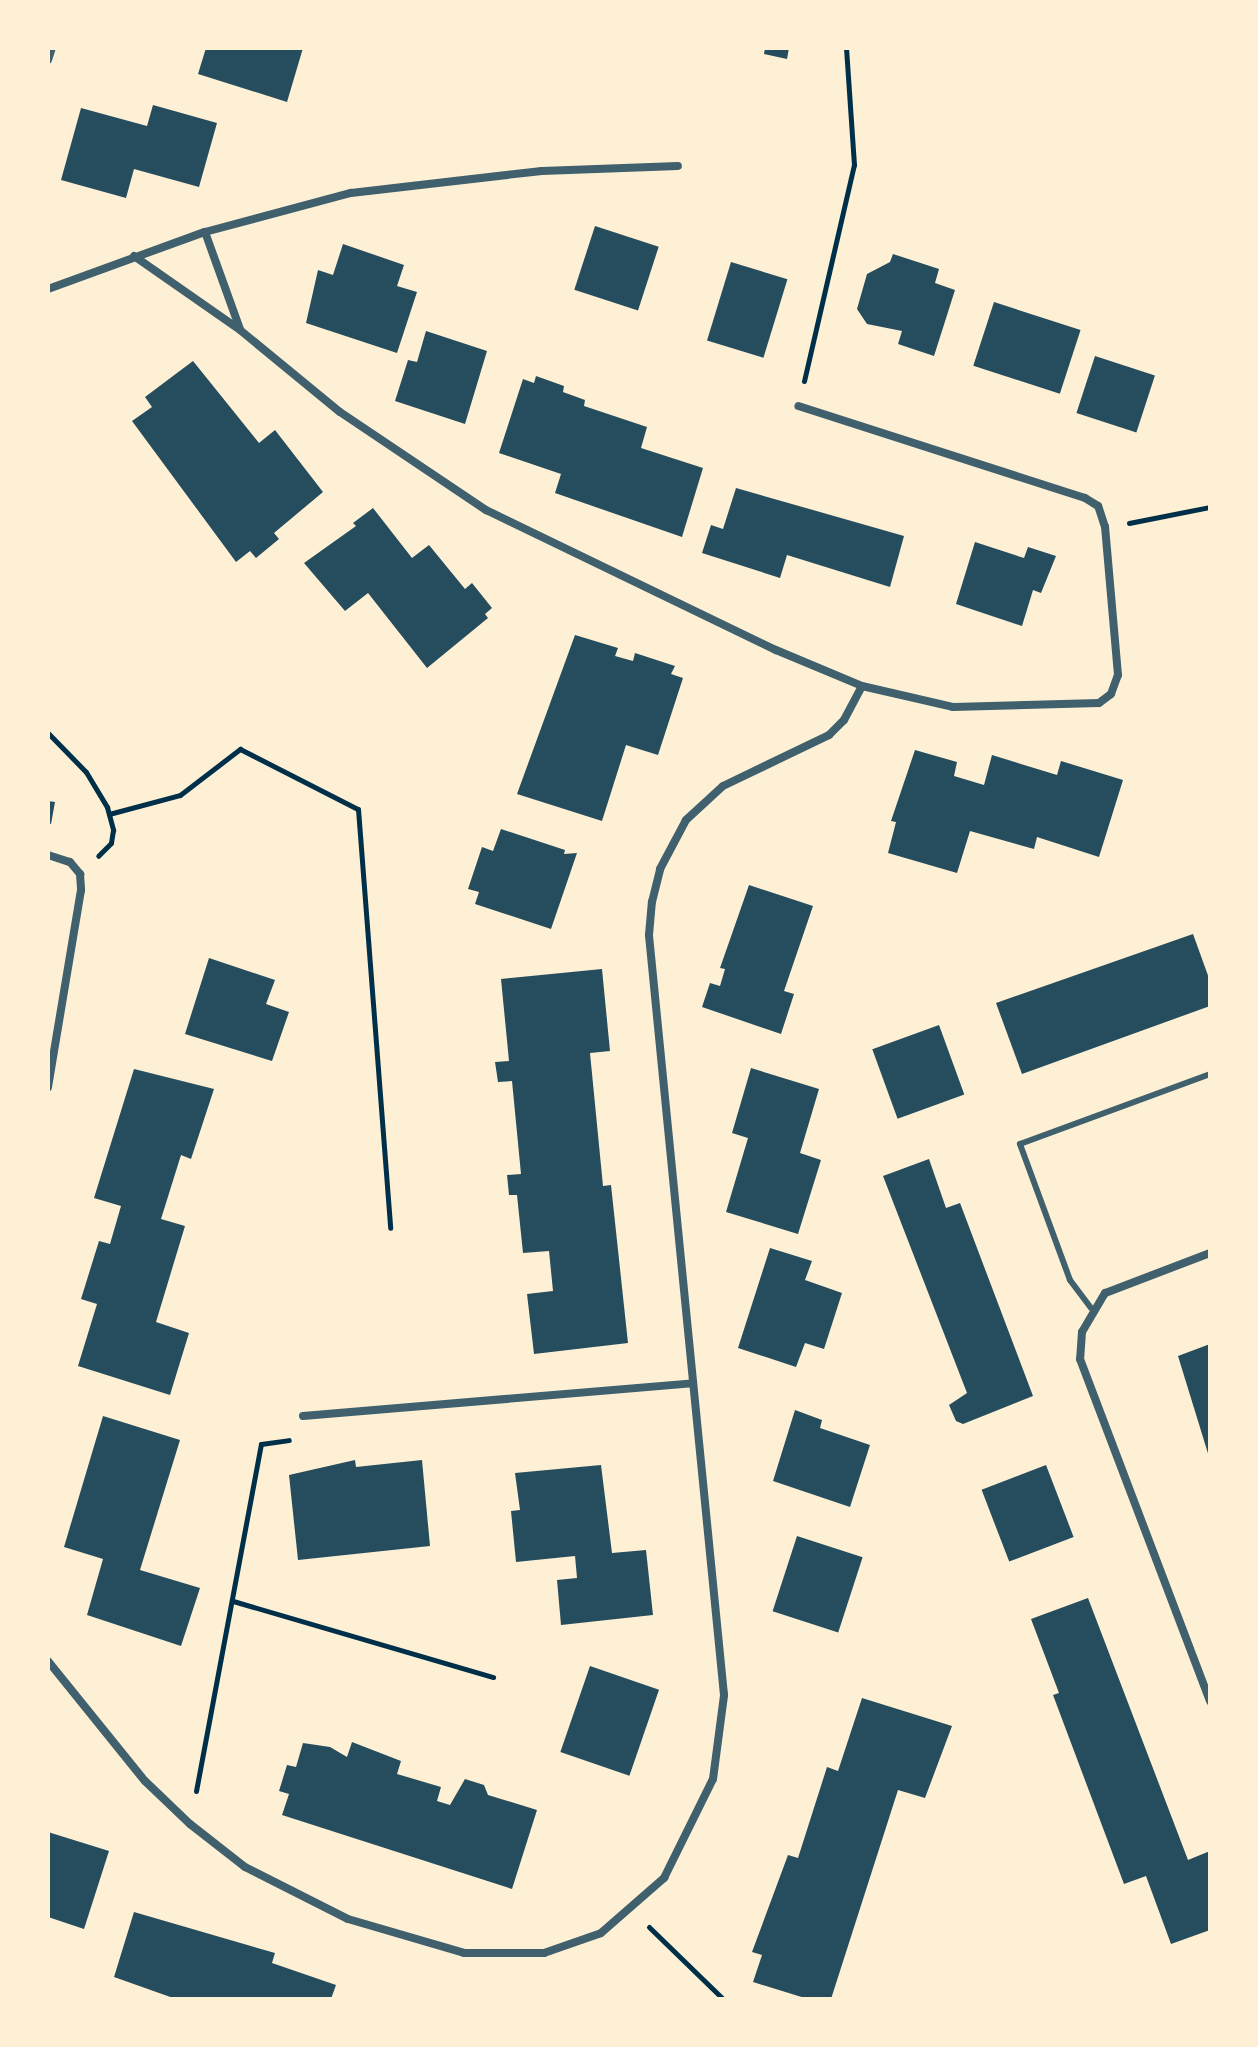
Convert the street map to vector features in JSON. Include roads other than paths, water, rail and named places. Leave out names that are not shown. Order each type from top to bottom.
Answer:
[{"type":"street","points":[[48,60],[52,48]]},
{"type":"street","points":[[48,289],[134,256],[284,208],[408,184],[542,171],[678,166]]},
{"type":"street","points":[[205,232],[240,330]]},
{"type":"street","points":[[134,256],[240,330],[340,412],[486,510],[665,600],[862,686],[953,707],[1099,703],[1111,694],[1118,675],[1105,527],[1098,506],[1085,498],[798,406]]},
{"type":"street","points":[[48,1661],[145,1781],[190,1824],[245,1867],[293,1894],[348,1919],[464,1953],[510,1956],[571,1947],[632,1911],[664,1878],[713,1779],[722,1739],[724,1695],[649,935],[652,902],[660,869],[686,820],[723,786],[829,735],[844,720],[862,686]]},
{"type":"street","points":[[48,855],[70,862],[80,874],[81,890],[48,1087]]},
{"type":"street","points":[[1210,1253],[1105,1293],[1091,1308],[1082,1332],[1080,1359],[1210,1701]]},
{"type":"street","points":[[305,1416],[692,1383]]},
{"type":"lane","points":[[1091,1308],[1070,1280],[1020,1144],[1210,1074]]}]
